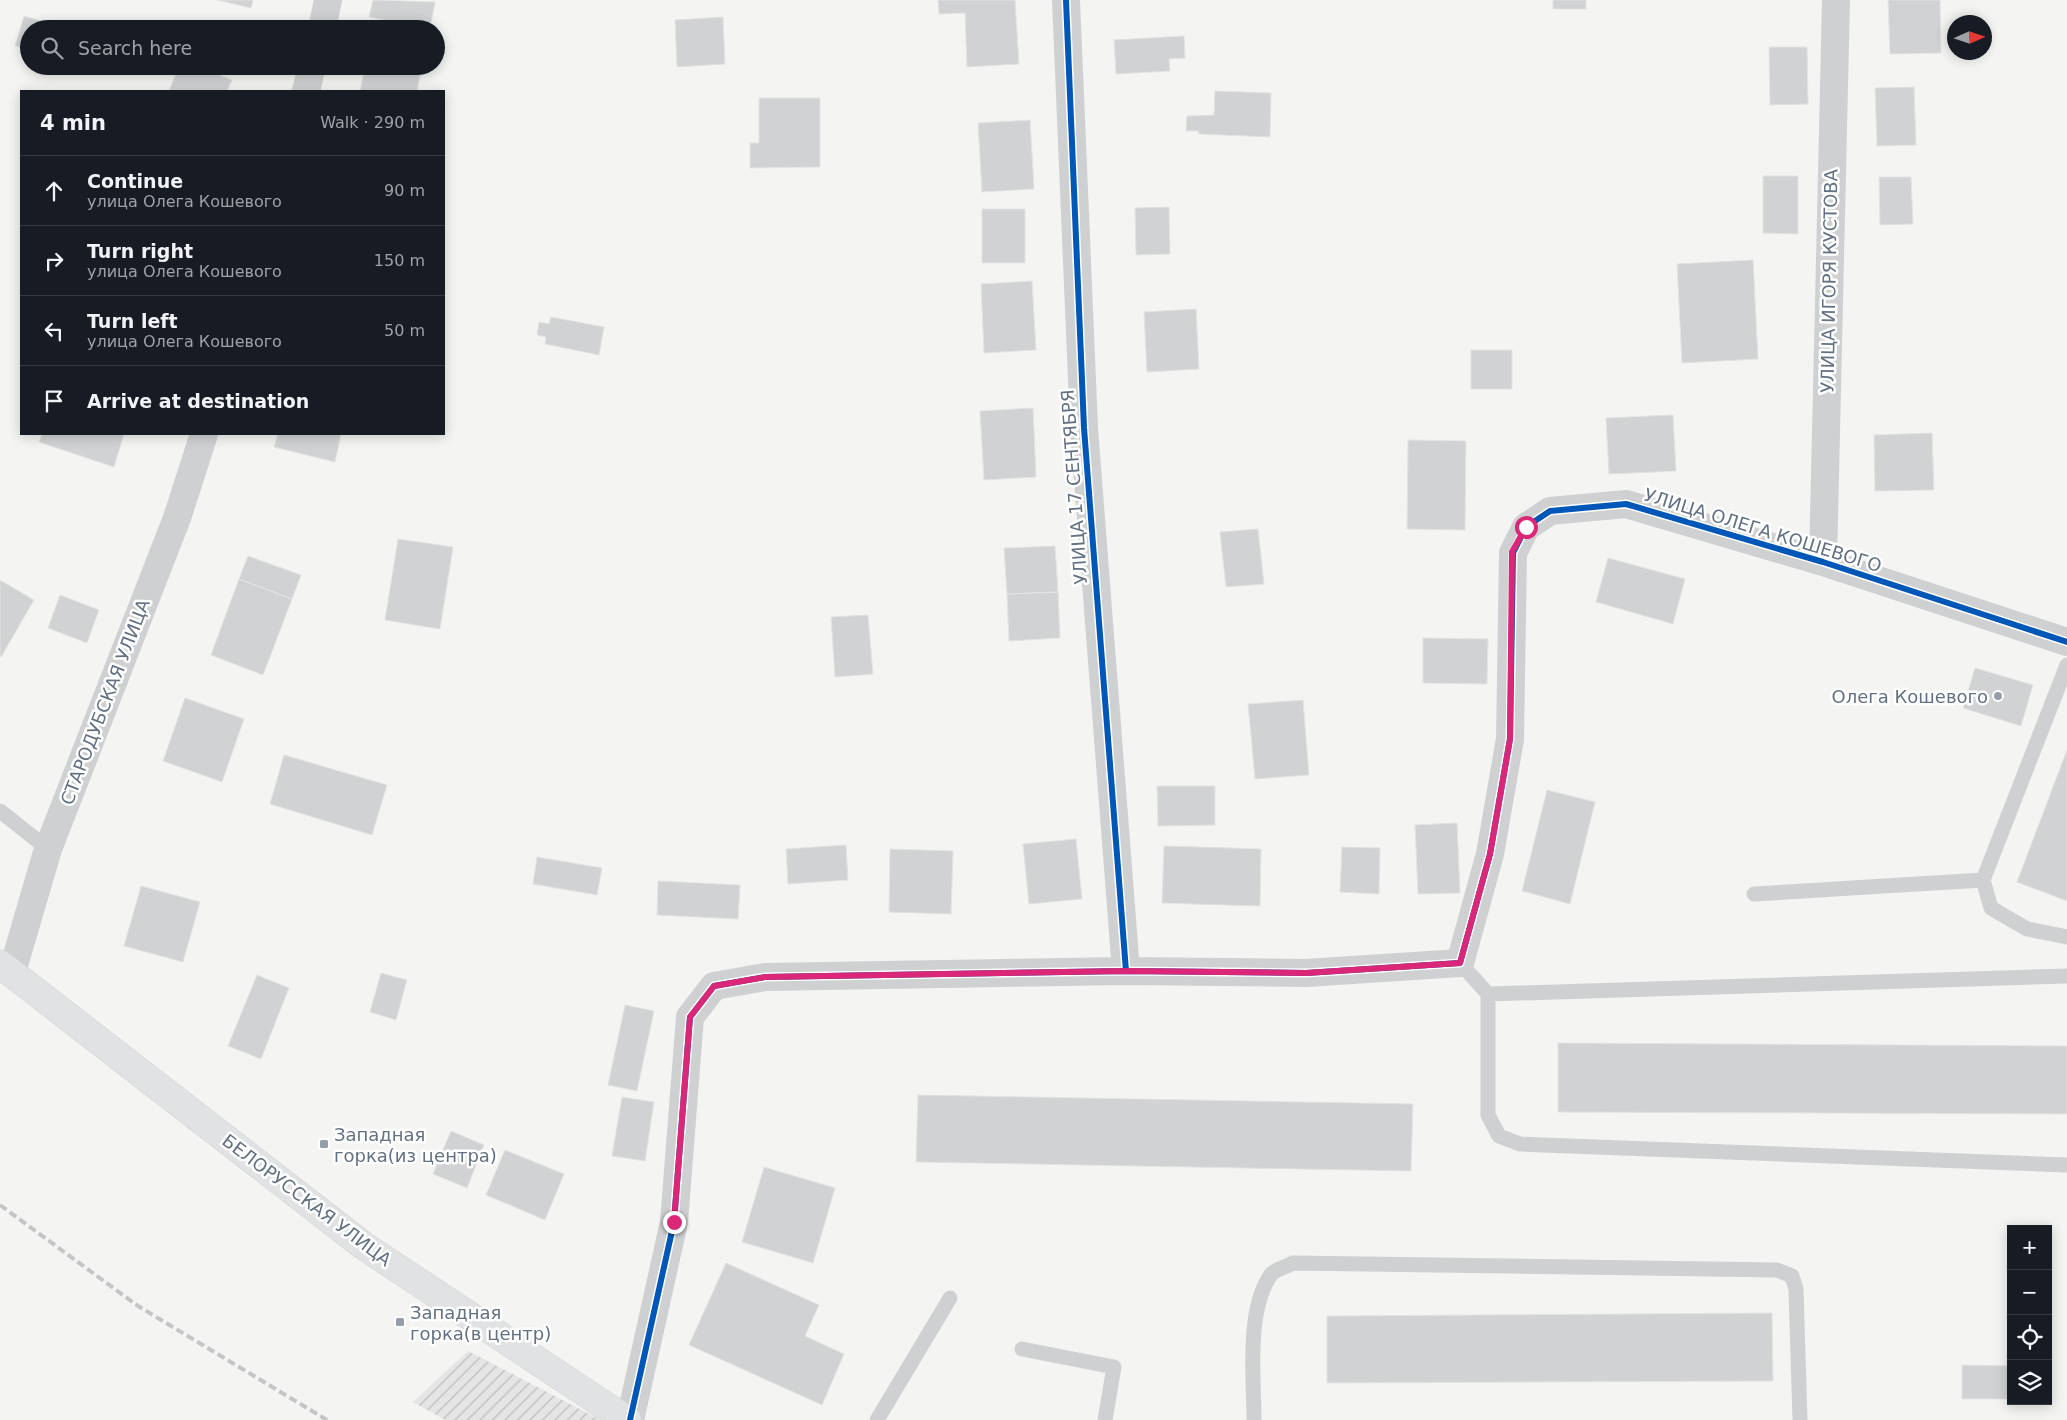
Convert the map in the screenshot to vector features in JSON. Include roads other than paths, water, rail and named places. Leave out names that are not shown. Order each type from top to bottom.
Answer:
[{"type":"main road","name":"БЕЛОРУССКАЯ УЛИЦА","points":[[6,968],[364,1246],[628,1420]]},
{"type":"street","points":[[324,20],[328,0]]},
{"type":"street","name":"УЛИЦА 17 СЕНТЯБРЯ","points":[[1066,0],[1084,428],[1126,971]]},
{"type":"street","name":"УЛИЦА ИГОРЯ КУСТОВА","points":[[1823,562],[1836,0]]},
{"type":"street","points":[[306,90],[310,75]]},
{"type":"street","name":"СТАРОДУБСКАЯ УЛИЦА","points":[[6,968],[48,849],[177,518],[204,435]]},
{"type":"street","name":"УЛИЦА ОЛЕГА КОШЕВОГО","points":[[1460,963],[1490,854],[1510,739],[1512,552],[1526,527],[1550,511],[1626,504],[1823,562],[2067,642]]},
{"type":"street","points":[[628,1420],[674,1222],[690,1017],[714,986],[765,977],[1126,971],[1306,973],[1460,963]]},
{"type":"lane","points":[[2067,665],[1982,880],[1991,908],[2027,929],[2067,937]]},
{"type":"lane","points":[[0,811],[48,849]]},
{"type":"lane","points":[[1754,894],[1982,880]]},
{"type":"lane","points":[[1460,963],[1488,994],[1488,1115],[1499,1136],[1520,1144],[2067,1165]]},
{"type":"lane","points":[[1488,994],[2067,976]]},
{"type":"lane","points":[[1254,1420],[1254,1319],[1261,1295],[1270,1275],[1292,1263],[1777,1270],[1792,1276],[1796,1289],[1800,1420]]},
{"type":"lane","points":[[877,1420],[950,1298]]},
{"type":"lane","points":[[1022,1349],[1114,1367],[1105,1420]]},
{"type":"railway","points":[[0,1205],[138,1306],[327,1420]]},
{"type":"place","name":"Олега Кошевого","points":[[1998,696]]},
{"type":"place","name":"Западная горка(из центра)","points":[[324,1144]]},
{"type":"place","name":"Западная горка(в центр)","points":[[400,1322]]}]
